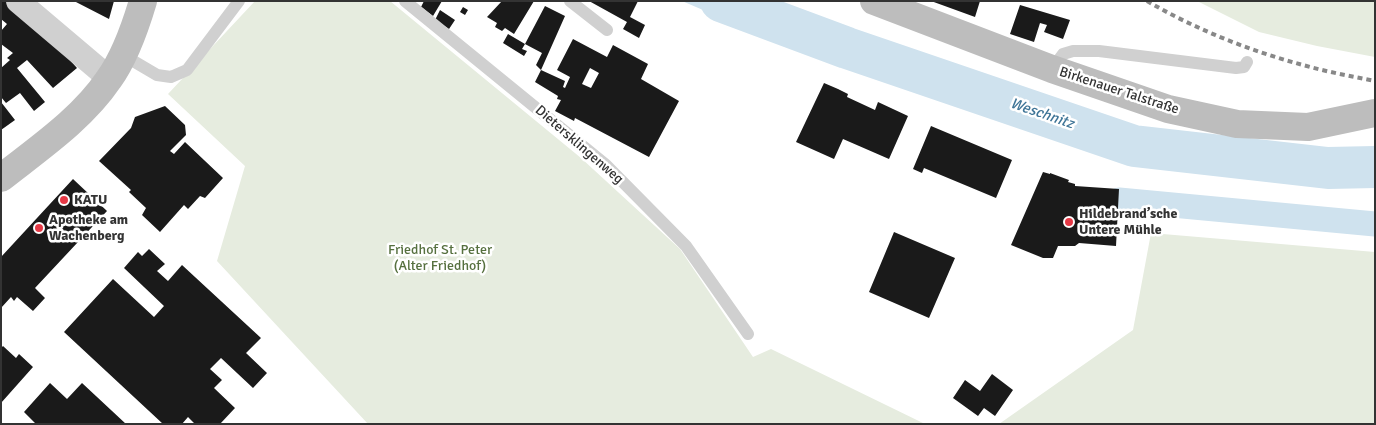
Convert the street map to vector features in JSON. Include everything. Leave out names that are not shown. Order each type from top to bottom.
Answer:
[{"type":"main road","points":[[1,178],[79,114],[110,79],[123,55],[142,1]]},
{"type":"main road","name":"Birkenauer Talstraße","points":[[874,1],[1052,69],[1168,110],[1237,124],[1308,126],[1375,113]]},
{"type":"street","points":[[18,1],[110,79]]},
{"type":"lane","points":[[123,55],[157,75],[171,76],[187,70],[239,1]]},
{"type":"lane","name":"Dietersklingenweg","points":[[405,1],[606,165],[686,246],[748,334]]},
{"type":"lane","points":[[570,1],[607,30]]},
{"type":"lane","points":[[1052,69],[1063,54],[1072,51],[1099,51],[1236,68],[1244,67],[1247,62]]},
{"type":"green space","name":"Friedhof St. Peter (Alter Friedhof)","points":[[255,1],[390,1],[581,158],[680,249],[753,357],[771,349],[925,424],[368,424],[217,261],[245,166],[168,94]]},
{"type":"green space","points":[[1197,1],[1375,1],[1375,57],[1259,32]]},
{"type":"green space","points":[[1151,233],[1375,252],[1375,424],[999,424],[1133,330]]},
{"type":"water","points":[[682,1],[740,1],[731,22]]},
{"type":"building","points":[[1,1],[9,1],[42,29],[77,68],[53,88],[27,60],[17,68],[45,102],[34,111],[20,93],[6,103],[1,97],[1,68],[10,60],[7,58],[13,53],[1,44],[1,31],[7,24],[1,19]]},
{"type":"building","points":[[74,1],[114,1],[109,19]]},
{"type":"building","points":[[424,1],[442,1],[433,16],[421,7]]},
{"type":"building","points":[[502,1],[534,1],[514,34],[505,28],[502,31],[495,27],[497,23],[487,17]]},
{"type":"building","points":[[589,1],[638,1],[630,17],[645,25],[639,38],[623,29],[627,22]]},
{"type":"building","points":[[931,1],[980,1],[975,17]]},
{"type":"building","points":[[1020,5],[1070,20],[1063,39],[1044,32],[1047,25],[1040,23],[1034,42],[1010,34]]},
{"type":"building","points":[[545,6],[565,16],[541,70],[536,65],[542,53],[525,44]]},
{"type":"building","points":[[463,7],[468,10],[465,15],[460,12]]},
{"type":"building","points":[[440,10],[455,20],[449,29],[435,20]]},
{"type":"building","points":[[508,34],[525,44],[522,49],[527,51],[524,56],[503,43]]},
{"type":"building","points":[[573,39],[607,57],[613,45],[648,64],[641,79],[679,101],[649,157],[575,118],[574,121],[555,111],[561,100],[557,99],[558,96],[535,82],[541,70],[565,81],[563,87],[565,88],[570,77],[557,70]],"holes":[[[590,68],[599,73],[591,88],[582,84]]]},
{"type":"building","points":[[824,83],[848,94],[847,97],[875,110],[878,102],[908,116],[889,159],[843,139],[834,159],[796,142]]},
{"type":"building","points":[[1,102],[15,120],[1,130]]},
{"type":"building","points":[[165,106],[185,125],[186,135],[170,151],[174,154],[185,142],[223,178],[205,198],[200,196],[188,209],[184,205],[160,232],[142,215],[146,208],[129,192],[131,190],[99,161],[131,128],[135,117]]},
{"type":"building","points":[[931,126],[1012,160],[996,198],[924,168],[922,173],[913,169]]},
{"type":"building","name":"Hildebrand’sche Untere Mühle","points":[[1043,172],[1069,180],[1068,182],[1075,184],[1075,186],[1119,189],[1116,246],[1079,243],[1075,246],[1058,246],[1053,258],[1043,258],[1011,245]]},
{"type":"building","points":[[73,179],[107,211],[35,288],[45,298],[33,311],[17,297],[14,301],[11,297],[1,308],[1,257]]},
{"type":"building","points":[[894,232],[955,258],[929,318],[869,292]]},
{"type":"building","points":[[149,249],[165,264],[157,271],[168,281],[182,265],[261,338],[246,353],[267,373],[253,388],[221,358],[210,369],[222,380],[214,388],[235,408],[220,424],[195,424],[188,417],[182,424],[163,424],[64,332],[113,279],[154,317],[164,306],[124,268],[138,252],[142,256]]},
{"type":"building","points":[[3,346],[16,358],[19,354],[33,367],[1,403],[1,348]]},
{"type":"building","points":[[992,374],[1013,390],[995,416],[984,408],[978,416],[953,398],[965,380],[980,391]]},
{"type":"building","points":[[50,383],[67,399],[82,383],[126,424],[36,424],[24,412]]},
{"type":"waterway","name":"Weschnitz","points":[[721,1],[847,48],[1134,146],[1328,168],[1375,167]]},
{"type":"waterway","points":[[1119,200],[1375,224]]},
{"type":"railway","points":[[1147,1],[1203,30],[1263,53],[1321,70],[1375,81]]},
{"type":"place","name":"KATU","points":[[64,200]]},
{"type":"place","name":"Hildebrand’sche Untere Mühle","points":[[1069,222]]},
{"type":"place","name":"Apotheke am Wachenberg","points":[[39,228]]}]
